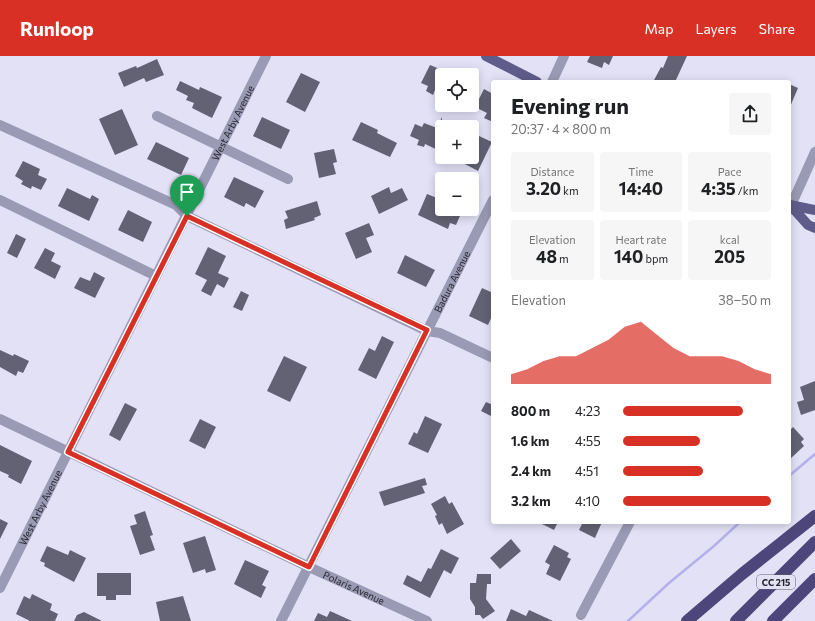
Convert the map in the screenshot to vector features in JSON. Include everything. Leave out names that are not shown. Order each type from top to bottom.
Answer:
[{"type":"highway","points":[[687,621],[742,574],[815,516]]},
{"type":"highway","name":"CC 215","points":[[736,621],[815,542]]},
{"type":"highway","name":"CC 215","points":[[773,621],[815,579]]},
{"type":"main road","points":[[486,56],[533,80]]},
{"type":"main road","points":[[791,207],[815,210]]},
{"type":"main road","points":[[791,208],[808,225],[815,228]]},
{"type":"street","name":"West Arby Avenue","points":[[0,588],[266,56]]},
{"type":"street","points":[[553,80],[564,56]]},
{"type":"street","points":[[157,116],[288,179]]},
{"type":"street","points":[[0,125],[176,205],[187,216],[427,330],[440,333],[491,357]]},
{"type":"street","points":[[791,205],[815,152]]},
{"type":"street","points":[[0,200],[156,276]]},
{"type":"street","name":"Badura Avenue","points":[[281,621],[491,204]]},
{"type":"street","name":"Polaris Avenue","points":[[0,419],[309,567],[427,621]]},
{"type":"street","points":[[581,615],[629,524]]},
{"type":"building","points":[[590,56],[613,56],[609,65],[604,62],[602,68],[587,62]]},
{"type":"building","points":[[668,56],[687,56],[676,80],[654,80],[661,67],[663,68]]},
{"type":"building","points":[[157,59],[164,75],[146,82],[144,78],[124,87],[118,73],[136,66],[137,68]]},
{"type":"building","points":[[430,65],[437,68],[435,68],[435,90],[433,95],[426,91],[428,86],[421,83]]},
{"type":"building","points":[[301,73],[320,82],[305,112],[286,102]]},
{"type":"building","points":[[180,81],[199,90],[200,87],[222,97],[212,118],[192,108],[194,103],[186,100],[188,96],[176,90]]},
{"type":"building","points":[[791,85],[798,88],[791,104]]},
{"type":"building","points":[[484,89],[491,93],[491,121],[484,118],[487,113],[479,109],[479,99]]},
{"type":"building","points":[[122,109],[138,145],[115,155],[99,119]]},
{"type":"building","points":[[262,117],[290,130],[281,149],[253,136]]},
{"type":"building","points":[[361,122],[378,130],[377,133],[397,143],[390,157],[352,140]]},
{"type":"building","points":[[424,123],[435,127],[435,149],[425,144],[424,147],[417,145],[419,140],[410,136],[415,124],[422,127]]},
{"type":"building","points":[[479,136],[491,142],[491,144],[478,171],[465,164],[479,164]]},
{"type":"building","points":[[156,142],[189,158],[181,175],[147,159]]},
{"type":"building","points":[[334,149],[337,162],[333,163],[336,174],[319,178],[314,153]]},
{"type":"building","points":[[23,161],[40,169],[38,175],[47,179],[41,190],[32,186],[31,189],[21,184],[23,181],[15,176]]},
{"type":"building","points":[[234,177],[264,191],[255,208],[246,203],[244,207],[224,197]]},
{"type":"building","points":[[389,187],[391,193],[402,188],[408,200],[379,214],[371,196]]},
{"type":"building","points":[[67,188],[90,199],[92,195],[99,199],[89,221],[58,206]]},
{"type":"building","points":[[427,194],[435,197],[435,216],[460,216],[456,225],[450,223],[448,229],[418,215]]},
{"type":"building","points":[[317,201],[321,215],[314,218],[315,220],[286,229],[284,220],[288,218],[285,211]]},
{"type":"building","points":[[128,210],[152,222],[143,242],[118,230]]},
{"type":"building","points":[[369,223],[374,235],[366,238],[372,252],[356,259],[345,233]]},
{"type":"building","points":[[16,234],[26,239],[17,258],[7,253]]},
{"type":"building","points":[[208,247],[226,256],[218,273],[229,278],[224,288],[217,284],[211,296],[201,291],[207,280],[195,274]]},
{"type":"building","points":[[45,248],[55,253],[51,261],[61,266],[55,279],[34,268]]},
{"type":"building","points":[[405,255],[435,270],[426,287],[397,273]]},
{"type":"building","points":[[94,272],[105,278],[95,298],[74,288],[80,277],[90,281]]},
{"type":"building","points":[[482,288],[491,292],[491,318],[488,325],[469,316]]},
{"type":"building","points":[[241,291],[249,295],[242,311],[233,307]]},
{"type":"building","points":[[382,336],[394,342],[376,379],[358,370],[369,348],[375,351]]},
{"type":"building","points":[[0,350],[13,356],[14,354],[29,361],[23,373],[18,371],[16,376],[0,367]]},
{"type":"building","points":[[284,356],[307,367],[290,402],[267,391]]},
{"type":"building","points":[[815,381],[815,410],[801,415],[797,402],[804,400],[800,387]]},
{"type":"building","points":[[486,402],[491,404],[491,416],[481,411]]},
{"type":"building","points":[[125,403],[137,409],[120,441],[109,435]]},
{"type":"building","points":[[425,416],[442,424],[428,453],[408,444],[414,432],[417,434]]},
{"type":"building","points":[[200,419],[216,427],[205,449],[189,441]]},
{"type":"building","points":[[793,427],[804,439],[801,442],[804,446],[791,458],[791,429]]},
{"type":"building","points":[[0,445],[32,461],[21,484],[8,477],[9,475],[0,471]]},
{"type":"building","points":[[425,478],[427,485],[422,486],[425,493],[384,506],[379,492]]},
{"type":"building","points":[[445,496],[449,504],[452,502],[464,524],[447,534],[442,523],[439,525],[435,516],[437,515],[431,504]]},
{"type":"building","points":[[145,511],[153,535],[150,536],[155,550],[140,555],[130,526],[137,524],[134,515]]},
{"type":"building","points":[[0,519],[8,523],[0,539]]},
{"type":"building","points":[[542,524],[557,524],[554,530]]},
{"type":"building","points":[[582,524],[601,524],[595,538],[579,530]]},
{"type":"building","points":[[205,536],[216,570],[206,573],[205,569],[193,573],[183,543]]},
{"type":"building","points":[[511,539],[521,551],[500,569],[490,558]]},
{"type":"building","points":[[554,545],[569,553],[567,557],[571,559],[560,581],[546,574],[550,565],[545,562]]},
{"type":"building","points":[[47,546],[68,555],[70,550],[86,558],[74,582],[44,566],[45,563],[40,561]]},
{"type":"building","points":[[441,549],[459,558],[451,574],[444,570],[430,598],[403,584],[407,575],[421,582],[428,568],[431,569]]},
{"type":"building","points":[[245,560],[269,571],[262,585],[266,587],[261,598],[234,584]]},
{"type":"building","points":[[97,573],[131,573],[131,595],[116,595],[116,600],[106,600],[106,596],[97,596]]},
{"type":"building","points":[[477,574],[491,574],[491,584],[487,584],[486,599],[495,611],[483,619],[480,615],[475,615],[475,607],[470,599],[470,583],[476,583]]},
{"type":"building","points":[[32,594],[52,604],[50,610],[58,614],[55,621],[30,621],[16,614],[24,596],[30,599]]},
{"type":"building","points":[[183,596],[191,621],[160,621],[156,602]]},
{"type":"building","points":[[511,609],[526,616],[529,610],[553,621],[506,621]]},
{"type":"building","points":[[330,611],[352,621],[314,621],[318,613],[327,617]]},
{"type":"building","points":[[84,612],[102,621],[74,621],[77,615]]},
{"type":"waterway","points":[[791,474],[815,454]]},
{"type":"waterway","points":[[628,621],[669,583],[738,524]]},
{"type":"route","points":[[187,216],[427,330],[309,567],[68,452],[187,216]]}]
